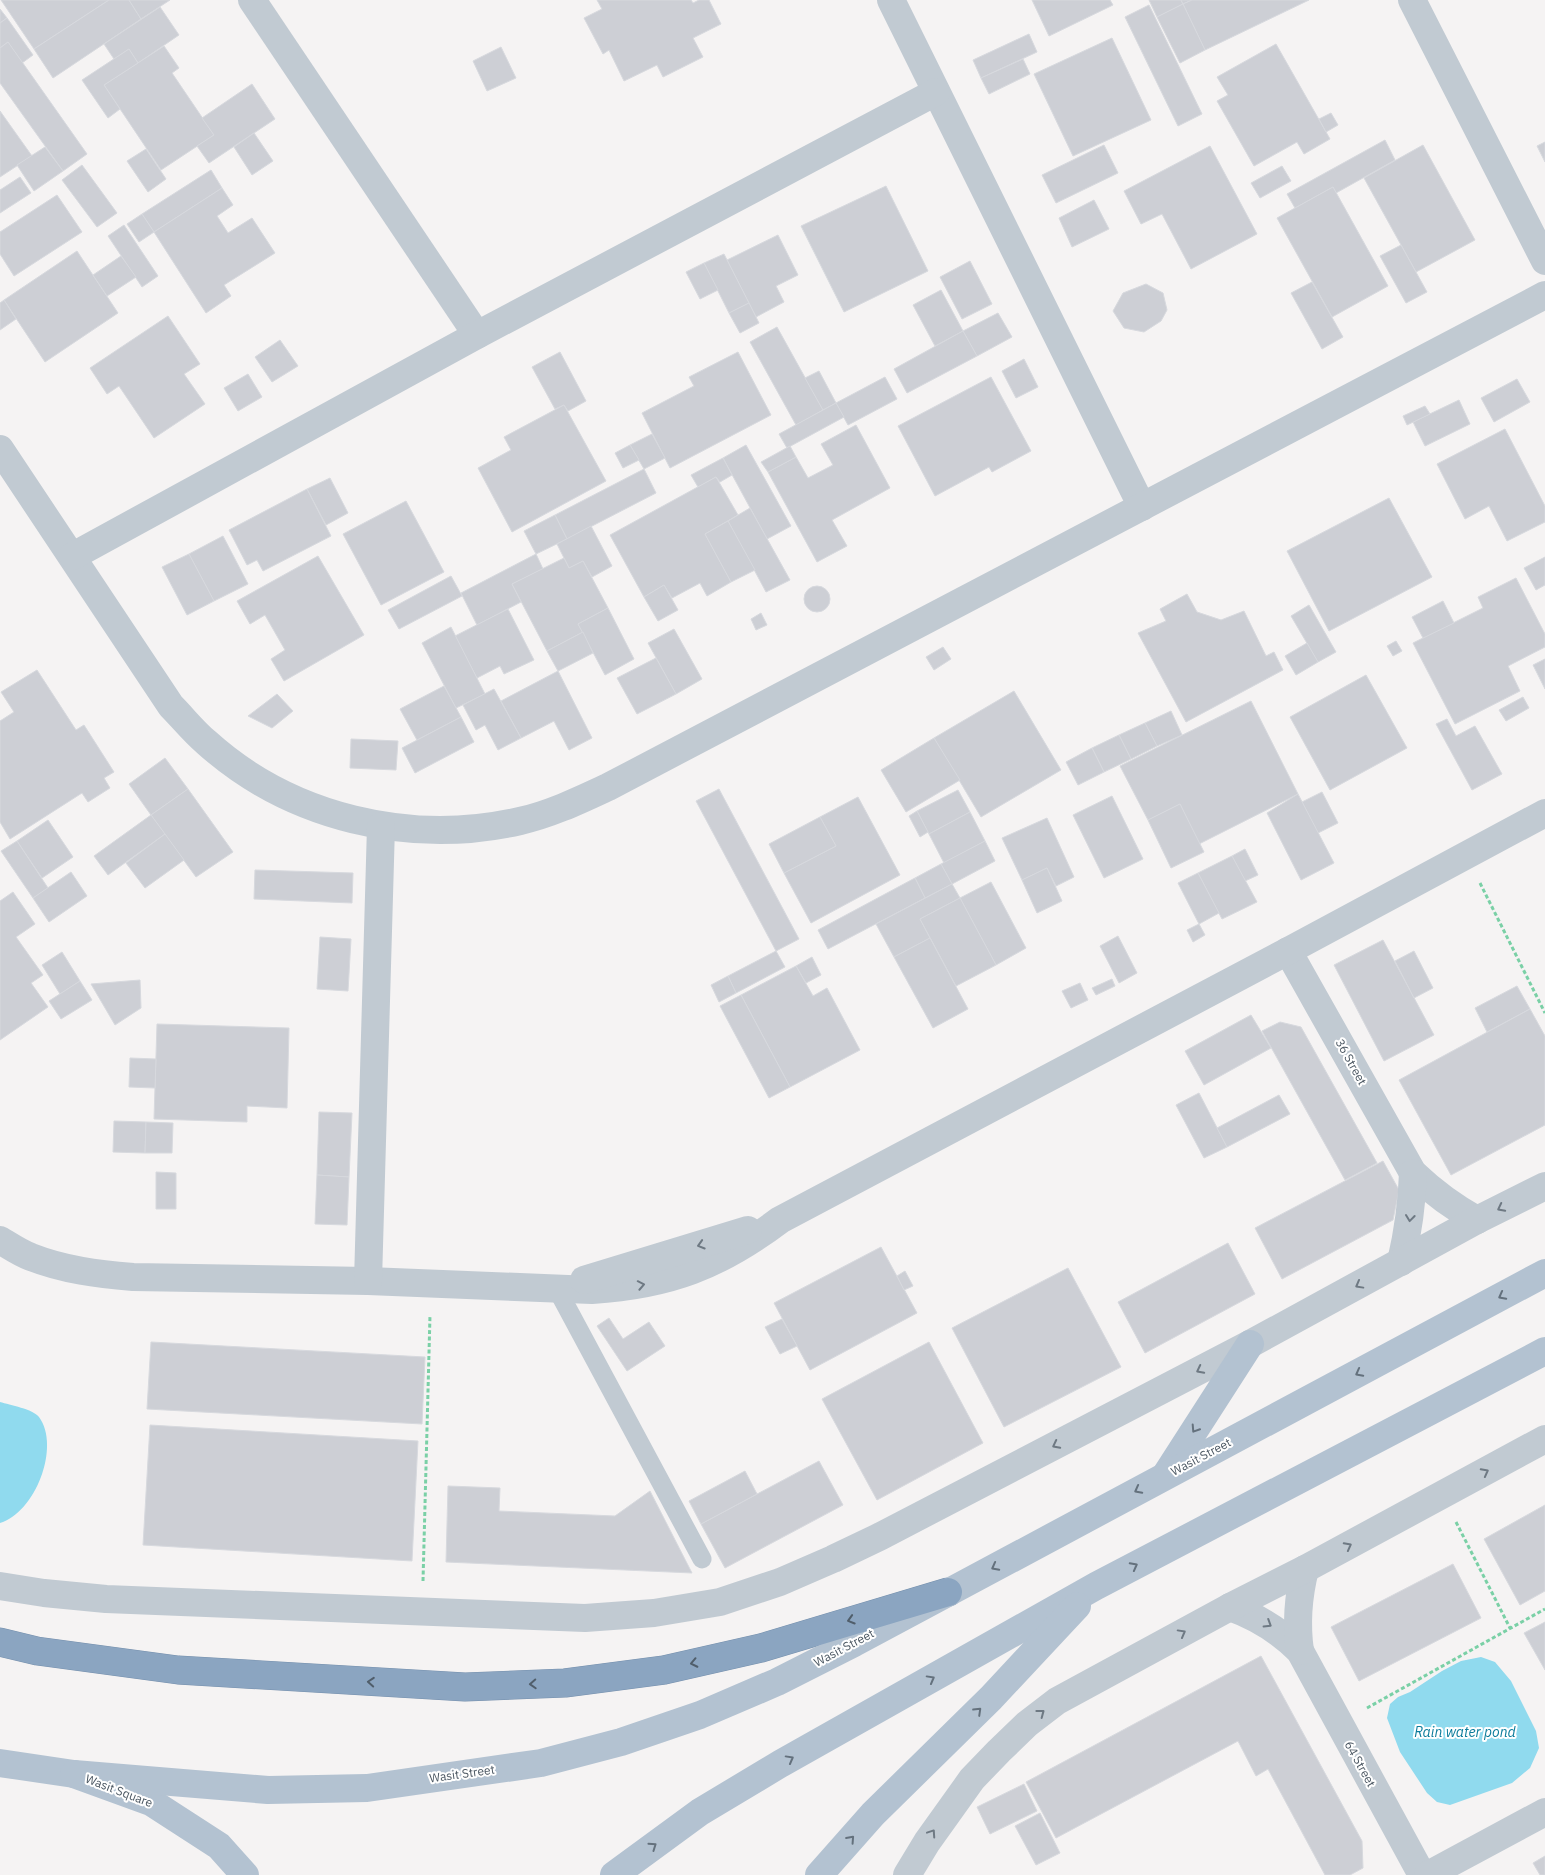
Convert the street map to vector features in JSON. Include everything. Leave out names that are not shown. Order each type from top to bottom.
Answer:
[{"type":"highway","points":[[0,1642],[37,1651],[178,1670],[465,1687],[565,1683],[664,1670],[761,1648],[948,1592]]},
{"type":"main road","name":"Wasit Street","points":[[74,1774],[268,1790],[367,1788],[540,1763],[622,1742],[726,1704],[786,1678],[1545,1273]]},
{"type":"main road","points":[[1165,1476],[1250,1344]]},
{"type":"main road","points":[[614,1875],[708,1807],[780,1764],[1096,1586],[1545,1351]]},
{"type":"main road","points":[[819,1875],[873,1814],[992,1698],[1096,1586]]},
{"type":"main road","name":"Wasit Square","points":[[0,1763],[74,1774],[151,1802],[219,1846],[245,1875]]},
{"type":"street","points":[[252,0],[477,335]]},
{"type":"street","points":[[891,0],[1142,507]]},
{"type":"street","points":[[1412,0],[1545,261]]},
{"type":"street","points":[[73,556],[477,335],[936,92]]},
{"type":"street","points":[[0,449],[172,706],[206,742],[245,772],[287,796],[333,814],[380,826],[428,831],[474,829],[521,821],[565,807],[608,787],[1545,295]]},
{"type":"street","points":[[0,1240],[29,1256],[62,1268],[96,1274],[431,1283],[557,1289],[780,1220],[1545,813]]},
{"type":"street","points":[[368,1281],[380,826]]},
{"type":"street","name":"36 Street","points":[[1288,951],[1413,1174],[1432,1192],[1476,1220]]},
{"type":"street","points":[[1401,1262],[1412,1204],[1413,1174]]},
{"type":"street","points":[[0,1586],[44,1593],[106,1599],[585,1618],[654,1613],[720,1602],[780,1582],[881,1536],[1250,1344],[1476,1220],[1545,1186]]},
{"type":"street","points":[[0,1257],[23,1270],[58,1280],[96,1280],[133,1276]]},
{"type":"street","points":[[907,1875],[943,1818],[972,1779],[1027,1724],[1057,1702],[1230,1607],[1305,1569],[1545,1439]]},
{"type":"street","name":"64 Street","points":[[1300,1652],[1297,1610],[1305,1569]]},
{"type":"street","name":"64 Street","points":[[1230,1607],[1250,1614],[1268,1624],[1285,1636],[1300,1652],[1422,1875]]},
{"type":"street","points":[[1428,1875],[1545,1812]]},
{"type":"lane","points":[[557,1289],[702,1559]]},
{"type":"path","points":[[1467,856],[1545,1014]]},
{"type":"path","points":[[422,1612],[431,1283]]},
{"type":"path","points":[[1442,1495],[1510,1628]]},
{"type":"path","points":[[1338,1724],[1545,1609]]},
{"type":"water","points":[[0,1402],[36,1414],[45,1430],[47,1445],[46,1461],[34,1493],[13,1517],[0,1523]]},
{"type":"water","name":"Rain water pond","points":[[1481,1657],[1495,1662],[1511,1681],[1536,1731],[1539,1748],[1530,1768],[1512,1783],[1450,1805],[1437,1802],[1427,1793],[1400,1752],[1387,1718],[1390,1704],[1398,1697],[1410,1692],[1461,1661]]},
{"type":"building","points":[[1,0],[109,0],[34,49]]},
{"type":"building","points":[[109,0],[129,0],[141,19],[53,78],[34,49]]},
{"type":"building","points":[[129,0],[170,0],[141,19]]},
{"type":"building","points":[[597,0],[691,0],[693,3],[699,0],[709,0],[721,24],[693,38],[703,57],[663,77],[657,65],[624,81],[609,50],[603,54],[584,18],[602,9]]},
{"type":"building","points":[[1032,0],[1110,0],[1113,5],[1049,36]]},
{"type":"building","points":[[1149,0],[1181,0],[1183,4],[1157,17]]},
{"type":"building","points":[[1181,0],[1192,0],[1183,4]]},
{"type":"building","points":[[1192,0],[1309,0],[1205,50],[1183,4]]},
{"type":"building","points":[[1183,4],[1205,50],[1180,63],[1157,17]]},
{"type":"building","points":[[1149,5],[1202,114],[1178,126],[1125,17]]},
{"type":"building","points":[[160,7],[179,35],[138,63],[129,49],[114,59],[104,44]]},
{"type":"building","points":[[0,9],[7,18],[0,23]]},
{"type":"building","points":[[7,18],[33,55],[22,63],[8,42],[0,48],[0,23]]},
{"type":"building","points":[[1029,34],[1037,52],[981,78],[973,60]]},
{"type":"building","points":[[1112,38],[1151,120],[1073,156],[1034,74]]},
{"type":"building","points":[[8,42],[87,154],[63,171],[0,83],[0,48]]},
{"type":"building","points":[[1276,44],[1330,139],[1304,154],[1297,142],[1254,166],[1217,101],[1228,95],[1217,77]]},
{"type":"building","points":[[164,46],[179,68],[172,73],[214,135],[161,170],[104,85]]},
{"type":"building","points":[[501,47],[516,78],[487,91],[473,61]]},
{"type":"building","points":[[129,49],[138,63],[104,85],[120,109],[108,118],[82,80]]},
{"type":"building","points":[[1023,59],[1030,74],[989,94],[981,78]]},
{"type":"building","points":[[252,84],[275,119],[209,163],[197,146],[214,135],[202,118]]},
{"type":"building","points":[[0,111],[32,156],[0,177]]},
{"type":"building","points":[[1331,113],[1338,125],[1326,132],[1319,119]]},
{"type":"building","points":[[254,133],[273,161],[252,175],[234,147]]},
{"type":"building","points":[[1385,140],[1395,160],[1336,193],[1333,187],[1295,208],[1287,194]]},
{"type":"building","points":[[1545,142],[1545,162],[1537,146]]},
{"type":"building","points":[[1104,145],[1118,173],[1056,203],[1042,175]]},
{"type":"building","points":[[1423,145],[1475,240],[1416,272],[1364,178]]},
{"type":"building","points":[[1210,146],[1257,234],[1191,269],[1162,214],[1141,224],[1124,191]]},
{"type":"building","points":[[45,147],[63,171],[34,191],[17,165]]},
{"type":"building","points":[[146,149],[166,179],[148,192],[127,161]]},
{"type":"building","points":[[82,165],[117,213],[97,227],[62,180]]},
{"type":"building","points":[[1282,166],[1291,181],[1260,198],[1251,183]]},
{"type":"building","points":[[211,170],[222,188],[154,232],[142,214]]},
{"type":"building","points":[[20,177],[31,193],[0,213],[0,190]]},
{"type":"building","points":[[886,186],[928,271],[844,312],[801,226]]},
{"type":"building","points":[[1333,187],[1388,286],[1332,317],[1277,218]]},
{"type":"building","points":[[222,188],[233,205],[217,216],[228,233],[252,218],[275,253],[224,285],[231,296],[206,313],[154,232]]},
{"type":"building","points":[[57,195],[82,232],[14,276],[0,254],[0,232]]},
{"type":"building","points":[[1094,200],[1109,229],[1072,247],[1059,218]]},
{"type":"building","points":[[142,214],[154,232],[139,242],[127,224]]},
{"type":"building","points":[[124,225],[158,276],[142,287],[108,236]]},
{"type":"building","points":[[778,235],[798,275],[776,286],[784,302],[756,317],[727,260]]},
{"type":"building","points":[[1401,245],[1427,292],[1406,303],[1380,256]]},
{"type":"building","points":[[77,251],[118,313],[45,362],[4,300]]},
{"type":"building","points":[[724,254],[749,303],[729,313],[704,263]]},
{"type":"building","points":[[121,256],[136,277],[107,296],[93,275]]},
{"type":"building","points":[[970,261],[992,304],[962,319],[940,277]]},
{"type":"building","points":[[704,263],[718,290],[700,299],[686,272]]},
{"type":"building","points":[[1312,282],[1343,337],[1322,349],[1291,293]]},
{"type":"building","points":[[1146,284],[1163,293],[1167,310],[1161,321],[1144,332],[1124,328],[1113,311],[1123,293]]},
{"type":"building","points":[[941,290],[963,331],[935,346],[913,305]]},
{"type":"building","points":[[4,300],[16,319],[0,330],[0,303]]},
{"type":"building","points":[[749,303],[759,323],[740,333],[729,313]]},
{"type":"building","points":[[998,313],[1012,337],[977,356],[963,331]]},
{"type":"building","points":[[168,316],[200,364],[184,374],[205,404],[154,438],[119,386],[107,394],[90,368]]},
{"type":"building","points":[[777,327],[823,410],[796,425],[750,342]]},
{"type":"building","points":[[963,331],[977,356],[907,393],[894,369]]},
{"type":"building","points":[[280,340],[298,366],[272,382],[255,357]]},
{"type":"building","points":[[560,352],[586,401],[568,411],[564,405],[555,409],[532,367]]},
{"type":"building","points":[[738,352],[771,415],[670,468],[642,413],[694,386],[689,377]]},
{"type":"building","points":[[1024,359],[1038,387],[1016,398],[1002,371]]},
{"type":"building","points":[[819,371],[836,403],[823,410],[805,378]]},
{"type":"building","points":[[248,374],[262,397],[238,411],[224,388]]},
{"type":"building","points":[[885,377],[897,399],[848,425],[836,403]]},
{"type":"building","points":[[991,377],[1031,451],[992,472],[989,467],[935,496],[898,426]]},
{"type":"building","points":[[1517,379],[1530,402],[1494,422],[1481,398]]},
{"type":"building","points":[[1459,400],[1470,424],[1425,446],[1413,422]]},
{"type":"building","points":[[836,403],[844,417],[787,448],[779,434]]},
{"type":"building","points":[[564,405],[606,481],[512,532],[478,468],[511,450],[504,437]]},
{"type":"building","points":[[1425,406],[1430,414],[1407,425],[1403,416]]},
{"type":"building","points":[[856,425],[890,488],[832,520],[847,546],[817,562],[768,472],[796,457],[808,478],[833,465],[821,444]]},
{"type":"building","points":[[1505,429],[1545,506],[1545,522],[1507,541],[1489,506],[1465,519],[1437,464]]},
{"type":"building","points":[[652,434],[665,458],[644,469],[630,445]]},
{"type":"building","points":[[630,445],[639,460],[623,468],[615,453]]},
{"type":"building","points":[[746,445],[791,526],[767,539],[723,458]]},
{"type":"building","points":[[790,446],[796,457],[768,472],[761,462]]},
{"type":"building","points":[[723,458],[732,475],[720,482],[716,477],[698,487],[691,475]]},
{"type":"building","points":[[644,469],[656,493],[567,539],[555,515]]},
{"type":"building","points":[[716,477],[738,515],[705,534],[731,582],[707,596],[700,583],[672,598],[664,585],[644,597],[610,535]]},
{"type":"building","points":[[330,478],[348,513],[326,525],[307,489]]},
{"type":"building","points":[[307,489],[331,536],[263,571],[257,560],[247,565],[229,530]]},
{"type":"building","points":[[1389,498],[1432,577],[1329,631],[1287,551]]},
{"type":"building","points":[[406,501],[444,572],[381,605],[343,534]]},
{"type":"building","points":[[750,508],[790,580],[766,592],[728,521]]},
{"type":"building","points":[[555,515],[567,539],[536,554],[524,531]]},
{"type":"building","points":[[728,521],[755,570],[731,582],[705,534]]},
{"type":"building","points":[[591,526],[612,566],[592,577],[583,561],[569,568],[557,544]]},
{"type":"building","points":[[223,536],[248,584],[214,601],[189,554]]},
{"type":"building","points":[[189,554],[214,601],[187,615],[162,567]]},
{"type":"building","points":[[536,554],[543,569],[512,584],[521,602],[477,625],[461,593]]},
{"type":"building","points":[[318,556],[364,635],[284,681],[271,659],[285,650],[265,615],[250,624],[237,601]]},
{"type":"building","points":[[1545,557],[1545,585],[1536,590],[1524,568]]},
{"type":"building","points":[[564,558],[569,568],[583,561],[608,608],[578,624],[583,632],[547,651],[512,584]]},
{"type":"building","points":[[451,576],[462,596],[399,629],[388,610]]},
{"type":"building","points":[[1516,578],[1545,634],[1545,647],[1508,666],[1520,691],[1455,724],[1413,643],[1483,608],[1478,597]]},
{"type":"building","points":[[664,585],[678,610],[658,621],[644,597]]},
{"type":"building","points":[[817,586],[826,590],[830,599],[826,608],[817,612],[808,608],[804,599],[808,590]]},
{"type":"building","points":[[1187,594],[1197,612],[1221,620],[1244,611],[1266,656],[1274,652],[1283,670],[1186,722],[1138,633],[1166,621],[1160,609]]},
{"type":"building","points":[[1443,601],[1454,623],[1423,638],[1412,617]]},
{"type":"building","points":[[1309,605],[1336,652],[1318,662],[1291,616]]},
{"type":"building","points":[[608,608],[634,659],[605,675],[578,624]]},
{"type":"building","points":[[508,609],[534,660],[504,674],[500,666],[477,678],[455,636]]},
{"type":"building","points":[[761,613],[767,625],[756,630],[751,619]]},
{"type":"building","points":[[451,627],[485,694],[456,708],[422,643]]},
{"type":"building","points":[[674,629],[702,679],[676,694],[648,643]]},
{"type":"building","points":[[583,632],[593,653],[558,671],[547,651]]},
{"type":"building","points":[[1396,641],[1402,651],[1393,656],[1387,646]]},
{"type":"building","points":[[1307,643],[1318,662],[1296,675],[1285,656]]},
{"type":"building","points":[[943,647],[951,659],[934,670],[926,657]]},
{"type":"building","points":[[656,658],[676,694],[637,714],[617,678]]},
{"type":"building","points":[[1545,659],[1545,689],[1533,665]]},
{"type":"building","points":[[37,670],[76,730],[84,725],[114,772],[104,778],[110,788],[88,802],[82,793],[10,839],[0,822],[0,721],[14,712],[1,692]]},
{"type":"building","points":[[558,671],[592,738],[569,750],[554,721],[521,738],[501,701]]},
{"type":"building","points":[[1366,675],[1407,748],[1330,790],[1290,717]]},
{"type":"building","points":[[444,686],[461,717],[417,740],[400,709]]},
{"type":"building","points":[[494,689],[521,738],[498,750],[485,725],[476,730],[463,705]]},
{"type":"building","points":[[1014,691],[1061,770],[981,817],[934,738]]},
{"type":"building","points":[[277,694],[293,711],[272,728],[248,716]]},
{"type":"building","points":[[1523,697],[1529,708],[1506,721],[1499,710]]},
{"type":"building","points":[[1251,701],[1298,794],[1199,844],[1180,804],[1148,820],[1120,766]]},
{"type":"building","points":[[1171,711],[1182,735],[1157,746],[1145,723]]},
{"type":"building","points":[[461,717],[474,742],[415,773],[402,748]]},
{"type":"building","points":[[1447,719],[1456,736],[1475,726],[1502,774],[1472,790],[1436,724]]},
{"type":"building","points":[[1145,723],[1157,746],[1131,759],[1119,735]]},
{"type":"building","points":[[1119,735],[1131,759],[1104,772],[1092,748]]},
{"type":"building","points":[[934,738],[960,780],[906,812],[881,770]]},
{"type":"building","points":[[351,739],[398,741],[396,770],[350,768]]},
{"type":"building","points":[[1092,748],[1104,772],[1078,785],[1066,762]]},
{"type":"building","points":[[165,758],[188,789],[151,815],[129,784]]},
{"type":"building","points":[[188,789],[233,852],[196,877],[151,815]]},
{"type":"building","points":[[719,789],[799,939],[776,951],[696,801]]},
{"type":"building","points":[[958,790],[970,812],[929,834],[917,811]]},
{"type":"building","points":[[1322,792],[1338,823],[1318,833],[1302,802]]},
{"type":"building","points":[[1298,794],[1334,863],[1301,880],[1267,813]]},
{"type":"building","points":[[1112,796],[1143,859],[1104,878],[1073,815]]},
{"type":"building","points":[[858,797],[900,875],[811,923],[784,873],[836,846],[820,817]]},
{"type":"building","points":[[1180,804],[1204,852],[1171,868],[1148,820]]},
{"type":"building","points":[[917,811],[928,832],[920,837],[909,816]]},
{"type":"building","points":[[970,812],[985,841],[944,863],[929,834]]},
{"type":"building","points":[[151,815],[165,834],[108,875],[94,856]]},
{"type":"building","points":[[820,817],[836,846],[784,873],[769,844]]},
{"type":"building","points":[[1047,818],[1074,877],[1056,886],[1047,868],[1022,880],[1002,838]]},
{"type":"building","points":[[48,820],[73,857],[42,878],[17,841]]},
{"type":"building","points":[[165,834],[184,860],[145,888],[126,863]]},
{"type":"building","points":[[17,841],[48,888],[33,898],[1,851]]},
{"type":"building","points":[[985,841],[995,861],[952,884],[941,864]]},
{"type":"building","points":[[1245,849],[1258,875],[1245,881],[1232,856]]},
{"type":"building","points":[[1232,856],[1257,902],[1222,919],[1198,873]]},
{"type":"building","points":[[941,864],[952,884],[925,898],[915,878]]},
{"type":"building","points":[[1047,868],[1062,901],[1037,913],[1022,880]]},
{"type":"building","points":[[255,870],[353,873],[352,903],[254,899]]},
{"type":"building","points":[[71,872],[87,896],[49,922],[33,898]]},
{"type":"building","points":[[1198,873],[1219,913],[1199,924],[1178,883]]},
{"type":"building","points":[[915,878],[925,898],[828,949],[818,930]]},
{"type":"building","points":[[991,882],[1026,948],[996,965],[960,898]]},
{"type":"building","points":[[952,884],[960,898],[920,919],[930,938],[894,957],[876,924]]},
{"type":"building","points":[[13,892],[35,924],[16,937],[43,975],[31,983],[48,1007],[0,1040],[0,901]]},
{"type":"building","points":[[960,898],[996,965],[956,986],[920,919]]},
{"type":"building","points":[[1199,924],[1205,935],[1193,942],[1187,930]]},
{"type":"building","points":[[1118,936],[1137,973],[1119,983],[1100,946]]},
{"type":"building","points":[[320,937],[351,939],[348,991],[317,989]]},
{"type":"building","points":[[930,938],[968,1009],[933,1028],[894,957]]},
{"type":"building","points":[[1383,940],[1434,1035],[1384,1061],[1334,965]]},
{"type":"building","points":[[776,951],[785,967],[736,993],[728,976]]},
{"type":"building","points":[[1414,951],[1433,988],[1414,998],[1395,961]]},
{"type":"building","points":[[62,952],[80,981],[60,994],[42,965]]},
{"type":"building","points":[[812,957],[821,975],[806,983],[796,966]]},
{"type":"building","points":[[796,966],[813,996],[827,988],[860,1050],[790,1087],[741,995]]},
{"type":"building","points":[[728,976],[736,993],[719,1002],[711,985]]},
{"type":"building","points":[[1112,979],[1115,986],[1096,995],[1092,988]]},
{"type":"building","points":[[140,980],[141,1008],[115,1025],[91,984]]},
{"type":"building","points":[[80,981],[92,1000],[61,1019],[49,1001]]},
{"type":"building","points":[[1080,983],[1088,1000],[1071,1008],[1062,991]]},
{"type":"building","points":[[1517,986],[1530,1009],[1487,1032],[1475,1008]]},
{"type":"building","points":[[741,995],[790,1087],[769,1098],[720,1006]]},
{"type":"building","points":[[1530,1009],[1545,1036],[1545,1125],[1451,1175],[1399,1080]]},
{"type":"building","points":[[1251,1015],[1271,1048],[1204,1085],[1185,1051]]},
{"type":"building","points":[[1280,1022],[1301,1027],[1377,1163],[1345,1180],[1262,1031]]},
{"type":"building","points":[[157,1024],[289,1028],[287,1108],[247,1106],[247,1122],[154,1119]]},
{"type":"building","points":[[130,1058],[156,1059],[155,1088],[129,1087]]},
{"type":"building","points":[[1199,1093],[1227,1147],[1204,1158],[1176,1105]]},
{"type":"building","points":[[1279,1095],[1290,1114],[1227,1147],[1217,1128]]},
{"type":"building","points":[[319,1112],[352,1113],[349,1177],[317,1175]]},
{"type":"building","points":[[114,1121],[146,1122],[145,1153],[113,1152]]},
{"type":"building","points":[[146,1122],[173,1123],[172,1153],[145,1153]]},
{"type":"building","points":[[1383,1161],[1399,1190],[1393,1220],[1282,1279],[1255,1228]]},
{"type":"building","points":[[156,1172],[176,1173],[176,1209],[156,1209]]},
{"type":"building","points":[[317,1175],[349,1177],[347,1225],[315,1224]]},
{"type":"building","points":[[1228,1243],[1255,1294],[1145,1353],[1118,1302]]},
{"type":"building","points":[[881,1247],[917,1313],[810,1370],[774,1303]]},
{"type":"building","points":[[1068,1268],[1121,1367],[1004,1427],[952,1328]]},
{"type":"building","points":[[905,1271],[913,1286],[904,1290],[897,1276]]},
{"type":"building","points":[[609,1318],[623,1339],[649,1322],[665,1346],[627,1371],[597,1326]]},
{"type":"building","points":[[782,1319],[797,1346],[780,1354],[765,1327]]},
{"type":"building","points":[[151,1342],[425,1357],[422,1424],[147,1409]]},
{"type":"building","points":[[929,1342],[983,1443],[877,1500],[822,1399]]},
{"type":"building","points":[[150,1425],[418,1441],[412,1561],[143,1545]]},
{"type":"building","points":[[819,1461],[843,1505],[725,1568],[701,1524]]},
{"type":"building","points":[[745,1471],[757,1494],[701,1524],[689,1501]]},
{"type":"building","points":[[448,1486],[500,1488],[499,1511],[615,1516],[650,1491],[692,1573],[446,1562]]},
{"type":"building","points":[[1545,1505],[1545,1591],[1520,1605],[1484,1539]]},
{"type":"building","points":[[1453,1564],[1481,1618],[1359,1681],[1331,1627]]},
{"type":"building","points":[[1545,1622],[1545,1670],[1524,1633]]},
{"type":"building","points":[[1261,1656],[1362,1841],[1363,1868],[1350,1875],[1325,1875],[1268,1769],[1256,1776],[1238,1741],[1056,1838],[1026,1782]]},
{"type":"building","points":[[1024,1784],[1037,1811],[990,1834],[977,1807]]},
{"type":"building","points":[[1040,1813],[1060,1853],[1036,1865],[1015,1826]]},
{"type":"building","points":[[1545,1856],[1545,1875],[1540,1875],[1533,1863]]}]
